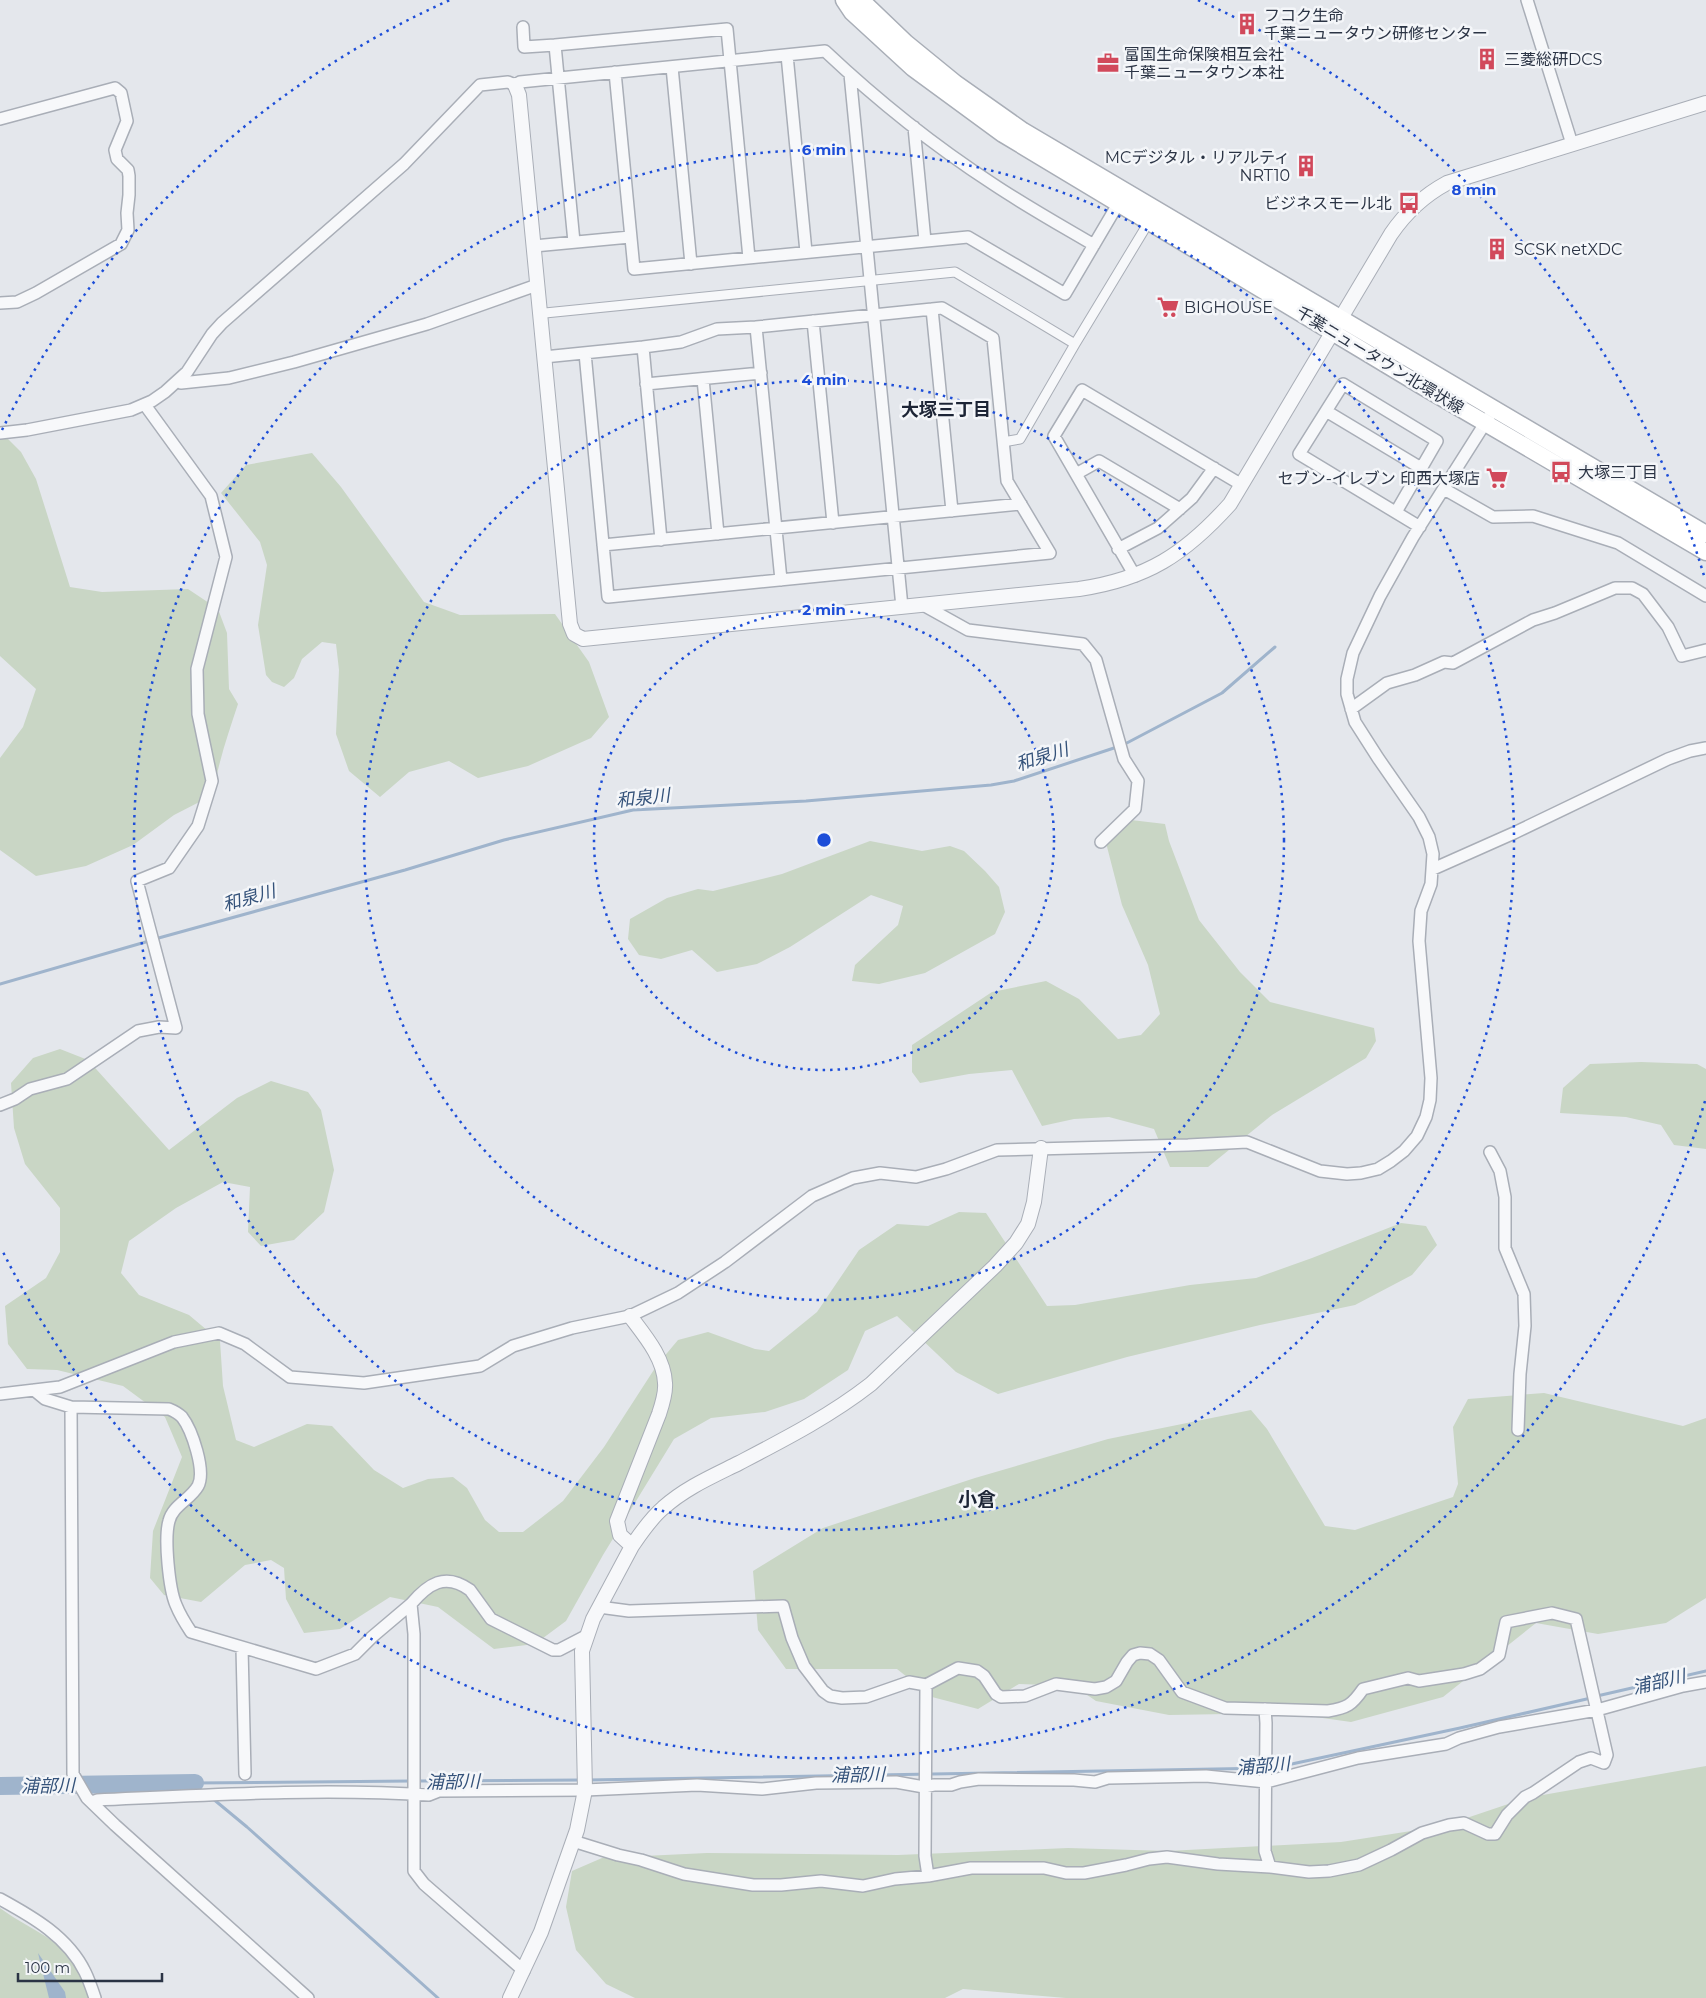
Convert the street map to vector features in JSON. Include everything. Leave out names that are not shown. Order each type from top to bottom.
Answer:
[{"type":"main road","name":"千葉ニュータウン北環状線","points":[[844,0],[852,12],[914,68],[960,104],[1003,134],[1489,416],[1706,552]]},
{"type":"main road","name":"千葉ニュータウン北環状線","points":[[861,0],[906,43],[962,88],[1123,202]]},
{"type":"main road","name":"千葉ニュータウン北環状線","points":[[1489,416],[1706,534]]},
{"type":"street","points":[[1527,0],[1572,144]]},
{"type":"street","points":[[523,27],[524,46],[554,45],[727,29],[749,258]]},
{"type":"street","points":[[554,45],[574,242]]},
{"type":"street","points":[[515,85],[520,82],[825,51],[914,127],[993,184],[1094,245]]},
{"type":"street","points":[[787,55],[806,252]]},
{"type":"street","points":[[672,66],[692,264]]},
{"type":"street","points":[[615,72],[634,269],[968,237],[1065,294],[1094,245],[1123,202]]},
{"type":"street","points":[[850,74],[902,607]]},
{"type":"street","points":[[0,433],[27,430],[122,412],[145,405],[176,383],[187,372],[212,334],[222,323],[404,164],[477,87],[508,82],[515,85],[519,96],[570,624],[571,630],[578,637],[592,638],[1102,586],[1135,576],[1169,559],[1185,548],[1230,504],[1403,216],[1429,193],[1447,183],[1706,103]]},
{"type":"street","points":[[0,119],[115,88],[118,89],[121,92],[127,121],[116,150],[116,155],[128,170],[129,195],[128,230],[120,244],[36,293],[17,302],[0,303]]},
{"type":"street","points":[[914,127],[925,241]]},
{"type":"street","points":[[1003,442],[1020,440],[1144,230]]},
{"type":"street","points":[[534,246],[630,237]]},
{"type":"street","points":[[875,280],[955,272],[1075,344]]},
{"type":"street","points":[[545,312],[865,281]]},
{"type":"street","points":[[181,384],[230,378],[294,362],[427,324],[537,285]]},
{"type":"street","points":[[544,357],[681,342],[717,329],[756,327],[942,308],[993,338],[1007,480],[1050,553],[608,597],[585,353]]},
{"type":"street","points":[[932,309],[952,511]]},
{"type":"street","points":[[813,321],[833,522]]},
{"type":"street","points":[[756,327],[781,580]]},
{"type":"street","points":[[643,347],[661,540]]},
{"type":"street","points":[[646,384],[761,373]]},
{"type":"street","points":[[703,379],[718,534]]},
{"type":"street","points":[[1396,512],[1437,441],[1343,384],[1299,454],[1420,527]]},
{"type":"street","points":[[1135,576],[1054,436],[1082,390],[1242,484]]},
{"type":"street","points":[[0,1105],[15,1099],[30,1089],[66,1079],[138,1031],[176,1028],[137,881],[169,868],[198,826],[212,780],[198,714],[197,669],[226,557],[211,496],[145,405]]},
{"type":"street","points":[[1326,411],[1421,468]]},
{"type":"street","points":[[0,1394],[60,1387],[174,1342],[219,1333],[245,1344],[290,1377],[364,1383],[480,1366],[513,1346],[572,1328],[630,1316],[686,1288],[725,1262],[812,1196],[854,1178],[880,1173],[916,1177],[946,1169],[997,1150],[1247,1142],[1320,1171],[1347,1174],[1361,1173],[1391,1162],[1417,1136],[1426,1117],[1430,1100],[1431,1078],[1419,940],[1421,911],[1431,884],[1433,854],[1429,837],[1419,816],[1355,722],[1347,694],[1347,678],[1353,653],[1380,596],[1420,527],[1489,416]]},
{"type":"street","points":[[1076,474],[1100,461],[1180,509]]},
{"type":"street","points":[[1118,549],[1158,528],[1192,498],[1214,468]]},
{"type":"street","points":[[1444,488],[1493,517],[1532,516],[1618,543],[1706,596]]},
{"type":"street","points":[[603,545],[1021,504]]},
{"type":"street","points":[[1351,708],[1387,683],[1416,675],[1444,662],[1453,663],[1533,620],[1615,588],[1632,588],[1643,594],[1668,628],[1682,656],[1706,650]]},
{"type":"street","points":[[923,605],[968,630],[1083,644],[1096,660],[1124,759],[1138,781],[1135,809],[1101,842]]},
{"type":"street","points":[[1433,869],[1514,833],[1668,759],[1690,751],[1706,748]]},
{"type":"street","points":[[510,1998],[524,1971],[540,1932],[577,1830],[585,1790],[582,1651],[586,1636],[599,1607],[632,1546],[650,1520],[677,1497],[798,1432],[851,1399],[871,1384],[995,1266],[1016,1243],[1028,1224],[1034,1202],[1041,1148]]},
{"type":"street","points":[[1490,1152],[1500,1171],[1505,1196],[1505,1248],[1524,1294],[1525,1326],[1520,1374],[1518,1430]]},
{"type":"street","points":[[630,1316],[656,1354],[665,1383],[659,1414],[617,1521],[620,1535],[632,1546]]},
{"type":"street","points":[[34,1390],[45,1399],[72,1407],[169,1409],[181,1416],[187,1424],[200,1464],[199,1484],[176,1508],[168,1523],[169,1568],[175,1604],[191,1632],[316,1669],[322,1668],[355,1654],[411,1604],[420,1593],[441,1581],[465,1586],[470,1590],[491,1620],[553,1650],[559,1650],[586,1636]]},
{"type":"street","points":[[72,1407],[73,1774],[89,1800],[308,1998]]},
{"type":"street","points":[[411,1604],[414,1634],[414,1871],[424,1884],[524,1971]]},
{"type":"street","points":[[573,1840],[684,1874],[753,1885],[781,1885],[821,1881],[863,1886],[895,1879],[928,1876],[971,1868],[1044,1868],[1066,1873],[1084,1873],[1167,1857],[1218,1864],[1270,1867],[1309,1872],[1341,1870],[1370,1861],[1422,1833],[1449,1825],[1464,1823],[1488,1834],[1495,1834],[1507,1816],[1524,1797],[1579,1762],[1591,1758],[1604,1763],[1607,1755],[1576,1619],[1552,1613],[1506,1622],[1499,1656],[1480,1669],[1419,1681],[1408,1678],[1362,1689],[1352,1704],[1342,1709],[1328,1711],[1225,1708],[1182,1692],[1159,1660],[1150,1654],[1140,1653],[1133,1655],[1116,1680],[1106,1687],[1095,1689],[1056,1684],[1025,1696],[1001,1697],[996,1694],[984,1676],[977,1671],[958,1668],[926,1685],[909,1682],[853,1699],[830,1696],[823,1691],[804,1666],[792,1638],[783,1606],[629,1611],[599,1607]]},
{"type":"street","points":[[242,1648],[245,1774]]},
{"type":"street","points":[[89,1800],[232,1794],[429,1795],[439,1791],[585,1790],[697,1785],[762,1789],[816,1783],[896,1782],[924,1787],[979,1780],[1074,1780],[1095,1782],[1108,1778],[1206,1776],[1266,1782],[1358,1758],[1446,1744],[1459,1738],[1499,1726],[1597,1710],[1674,1688],[1706,1682]]},
{"type":"street","points":[[926,1685],[924,1787],[925,1856],[928,1876]]},
{"type":"street","points":[[1265,1709],[1265,1851],[1270,1867]]},
{"type":"street","points":[[0,1899],[29,1915],[61,1938],[85,1971],[95,1998]]},
{"type":"green space","points":[[0,431],[21,452],[36,479],[70,587],[102,592],[188,589],[218,609],[227,633],[229,689],[238,704],[220,760],[213,795],[174,815],[133,845],[86,866],[36,876],[0,850],[0,758],[23,727],[36,689],[0,656]]},
{"type":"green space","points":[[312,453],[341,487],[424,602],[460,615],[555,614],[589,662],[609,717],[591,738],[528,766],[478,778],[449,761],[409,772],[380,797],[349,771],[336,734],[339,670],[336,644],[322,642],[302,659],[294,678],[284,687],[272,682],[266,675],[258,625],[267,565],[260,542],[221,493],[246,465]]},
{"type":"green space","points":[[1131,820],[1165,824],[1169,841],[1199,920],[1240,972],[1270,1002],[1374,1028],[1376,1041],[1366,1058],[1272,1115],[1208,1167],[1170,1167],[1154,1129],[1109,1117],[1074,1119],[1042,1126],[1012,1070],[969,1074],[920,1083],[912,1072],[912,1045],[992,992],[1046,981],[1079,999],[1118,1039],[1141,1035],[1160,1014],[1148,965],[1122,905],[1105,839]]},
{"type":"green space","points":[[870,841],[922,851],[950,846],[964,851],[999,887],[1005,912],[995,934],[925,973],[879,984],[852,981],[855,965],[898,925],[903,906],[871,895],[790,947],[757,964],[717,972],[692,950],[661,959],[639,955],[628,939],[630,919],[667,898],[698,889],[713,891],[782,874]]},
{"type":"green space","points":[[60,1049],[88,1060],[169,1150],[237,1098],[271,1081],[308,1092],[321,1110],[334,1170],[324,1212],[294,1240],[261,1246],[248,1232],[250,1187],[223,1182],[176,1208],[129,1241],[121,1273],[139,1295],[189,1315],[220,1341],[223,1386],[236,1440],[254,1447],[307,1424],[332,1426],[374,1470],[403,1488],[428,1479],[453,1477],[467,1488],[485,1520],[499,1532],[523,1532],[563,1501],[604,1447],[657,1365],[678,1340],[708,1332],[755,1349],[769,1351],[817,1312],[859,1250],[897,1224],[928,1226],[959,1212],[986,1213],[1047,1306],[1075,1305],[1190,1285],[1256,1278],[1401,1223],[1426,1226],[1437,1245],[1412,1275],[1355,1305],[1260,1325],[1127,1357],[998,1394],[956,1372],[897,1316],[865,1331],[848,1370],[804,1399],[765,1412],[711,1418],[674,1439],[603,1555],[566,1621],[535,1644],[494,1649],[438,1607],[390,1597],[340,1629],[304,1633],[286,1599],[284,1568],[271,1560],[245,1565],[201,1602],[164,1595],[150,1578],[153,1531],[182,1457],[165,1417],[123,1386],[57,1370],[27,1369],[8,1344],[5,1306],[46,1278],[60,1252],[60,1208],[25,1164],[14,1128],[11,1083],[33,1058]]},
{"type":"green space","points":[[1641,1062],[1697,1064],[1706,1069],[1706,1149],[1674,1145],[1661,1125],[1626,1117],[1560,1113],[1563,1088],[1590,1064]]},
{"type":"green space","points":[[1544,1393],[1683,1426],[1706,1418],[1706,1598],[1666,1623],[1598,1634],[1536,1623],[1443,1697],[1351,1722],[1287,1713],[1169,1715],[1096,1701],[1074,1686],[1019,1684],[978,1709],[932,1697],[897,1669],[786,1669],[758,1630],[753,1571],[823,1528],[975,1478],[1108,1439],[1251,1410],[1267,1429],[1325,1526],[1355,1530],[1453,1497],[1458,1484],[1453,1427],[1468,1399]]},
{"type":"green space","points":[[1706,1766],[1706,1998],[1066,1998],[963,1989],[945,1998],[635,1998],[606,1984],[576,1950],[566,1907],[572,1871],[602,1858],[707,1853],[898,1855],[1068,1848],[1168,1851],[1341,1842],[1443,1826],[1526,1798]]},
{"type":"green space","points":[[0,1908],[62,1949],[75,1966],[91,1998],[0,1998]]},
{"type":"water","points":[[38,1953],[65,1992],[66,1998],[49,1998]]},
{"type":"waterway","name":"和泉川","points":[[1123,745],[1222,693],[1275,647]]},
{"type":"waterway","name":"和泉川","points":[[155,939],[405,870],[504,840],[633,810],[806,801],[991,785],[1014,781],[1117,747]]},
{"type":"waterway","name":"和泉川","points":[[0,984],[149,941]]},
{"type":"waterway","name":"浦部川","points":[[1597,1696],[1706,1671]]},
{"type":"waterway","name":"浦部川","points":[[588,1780],[1273,1768],[1591,1698]]},
{"type":"waterway","name":"浦部川","points":[[418,1781],[581,1780]]},
{"type":"waterway","name":"浦部川","points":[[195,1783],[411,1781]]},
{"type":"waterway","name":"浦部川","points":[[0,1786],[195,1783]]},
{"type":"waterway","points":[[212,1798],[438,1998]]},
{"type":"place","name":"フコク生命 千葉ニュータウン研修センター","points":[[1247,24]]},
{"type":"place","name":"三菱総研DCS","points":[[1487,59]]},
{"type":"place","name":"富国生命保険相互会社 千葉ニュータウン本社","points":[[1108,63]]},
{"type":"place","name":"MCデジタル・リアルティ NRT10","points":[[1306,166]]},
{"type":"place","name":"ビジネスモール北","points":[[1409,203]]},
{"type":"place","name":"SCSK netXDC","points":[[1497,249]]},
{"type":"place","name":"BIGHOUSE","points":[[1168,307]]},
{"type":"place","name":"大塚三丁目","points":[[1561,472]]},
{"type":"place","name":"セブン-イレブン 印西大塚店","points":[[1497,478]]},
{"type":"district","name":"大塚三丁目","points":[[946,410]]},
{"type":"district","name":"小倉","points":[[977,1499]]}]
